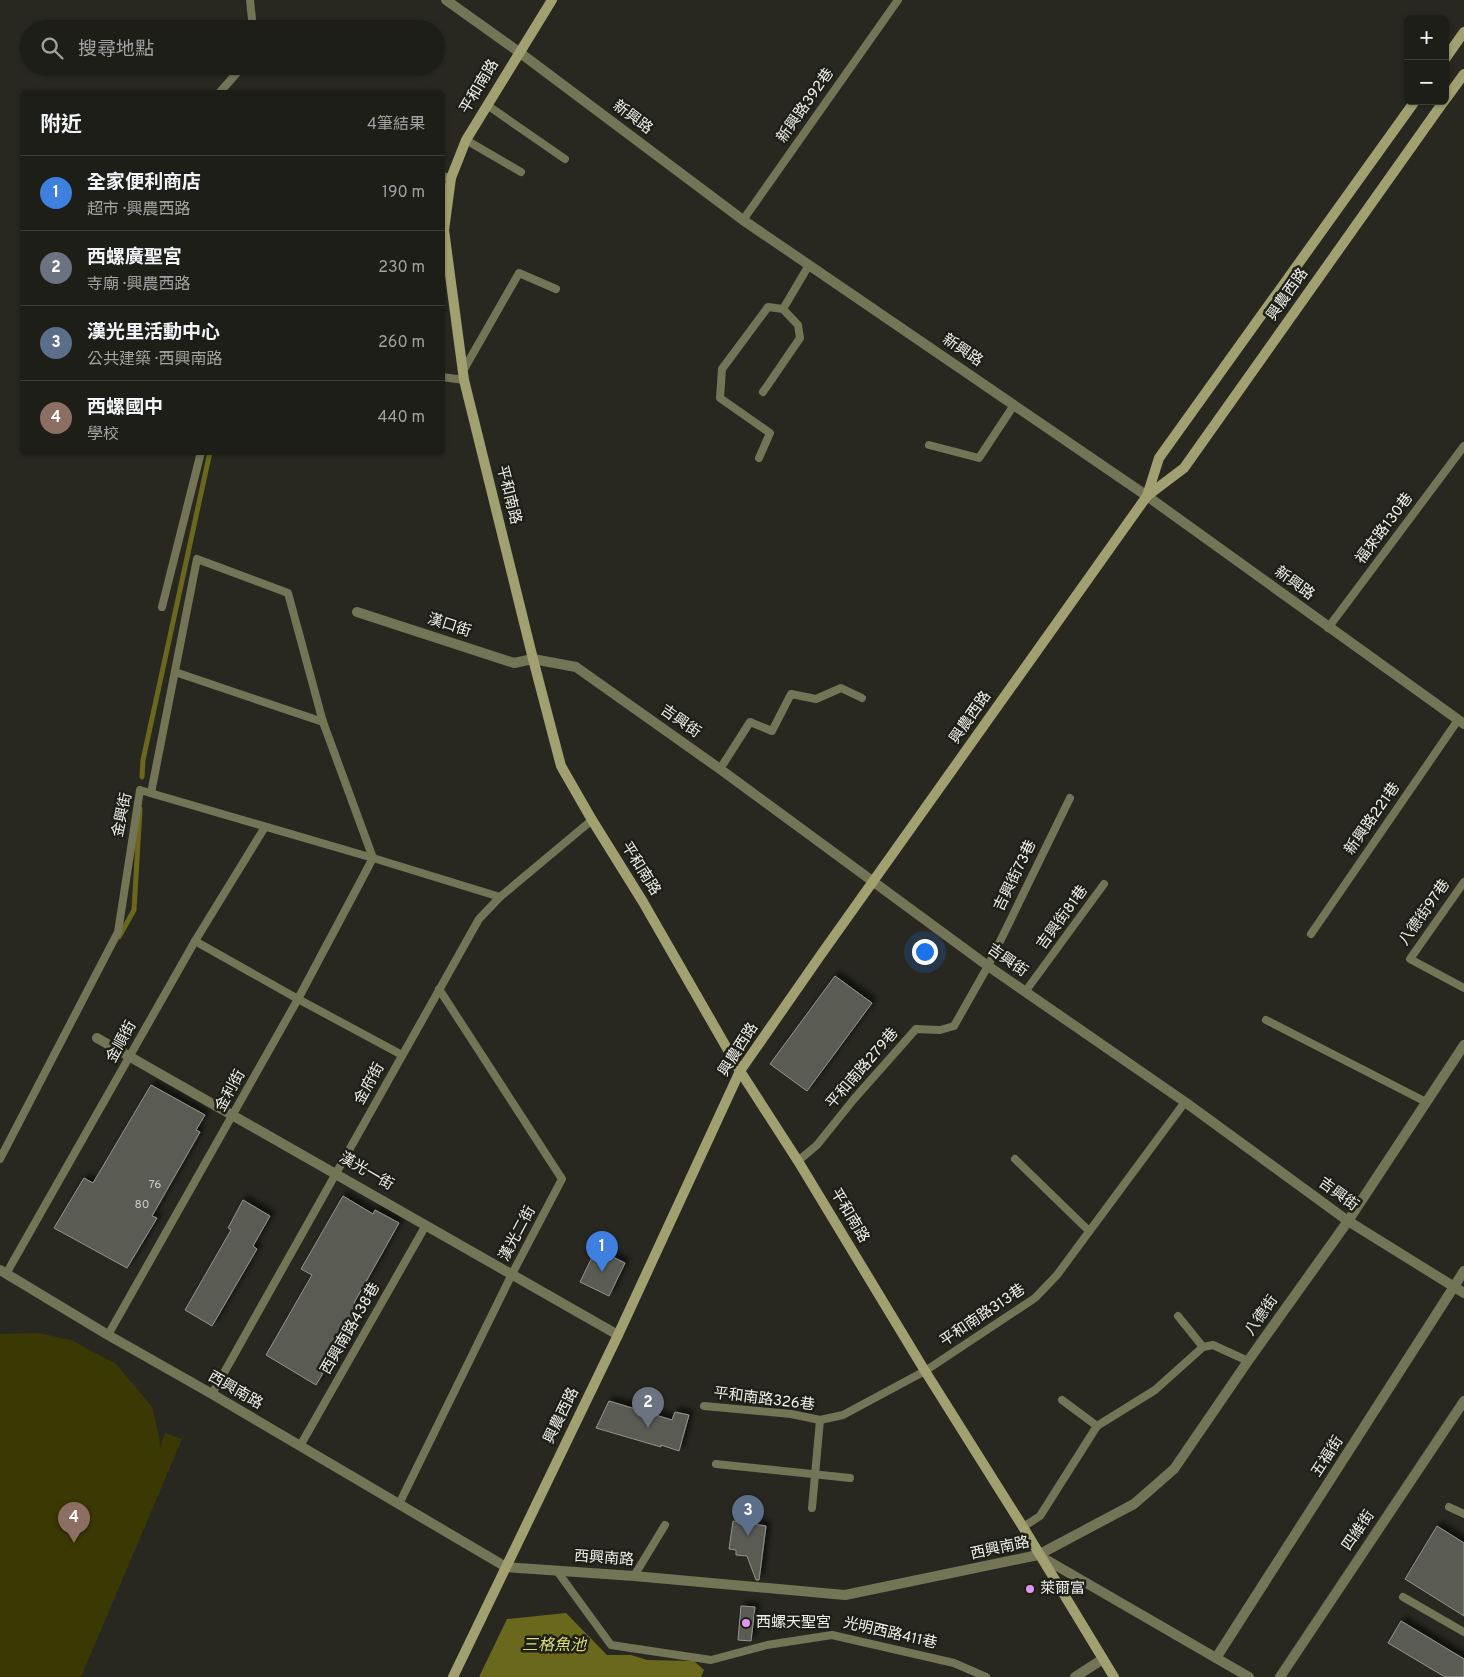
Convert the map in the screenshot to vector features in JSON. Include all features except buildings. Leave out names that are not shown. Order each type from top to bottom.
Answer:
[{"type":"main road","name":"平和南路","points":[[445,212],[447,177],[466,140],[552,0]]},
{"type":"main road","points":[[1449,53],[1464,32]]},
{"type":"main road","name":"興農西路","points":[[1449,95],[1464,74]]},
{"type":"main road","name":"興農西路","points":[[1147,496],[1159,458],[1412,105]]},
{"type":"main road","name":"興農西路","points":[[453,1677],[618,1335],[740,1071],[1147,496],[1184,468],[1441,105]]},
{"type":"main road","name":"平和南路","points":[[445,248],[446,266],[464,375],[533,659],[562,766],[740,1071],[798,1160],[925,1371],[1114,1677]]},
{"type":"street","name":"新興路","points":[[446,0],[519,52],[743,220],[1147,496],[1461,722]]},
{"type":"street","name":"漢口街","points":[[357,612],[514,663],[533,659]]},
{"type":"street","name":"吉興街","points":[[533,659],[576,667],[720,769],[988,966],[1185,1102],[1348,1222],[1464,1293]]},
{"type":"street","name":"漢光一街","points":[[98,1038],[618,1335]]},
{"type":"street","name":"八德街","points":[[1038,1555],[1134,1504],[1174,1469],[1248,1361],[1348,1222],[1464,1045]]},
{"type":"street","name":"西興南路","points":[[3,1272],[506,1567],[634,1576],[845,1595],[1038,1555],[1249,1677]]},
{"type":"street","name":"五福街","points":[[1216,1658],[1464,1272]]},
{"type":"street","name":"四維街","points":[[1280,1677],[1464,1401]]},
{"type":"street","points":[[1075,1677],[1103,1659]]},
{"type":"lane","points":[[250,0],[252,20]]},
{"type":"lane","name":"新興路392巷","points":[[743,220],[898,0]]},
{"type":"lane","points":[[222,90],[235,75]]},
{"type":"lane","points":[[487,105],[565,159]]},
{"type":"lane","points":[[466,140],[521,172]]},
{"type":"lane","points":[[783,309],[809,265]]},
{"type":"lane","points":[[445,377],[464,375],[519,273],[556,289]]},
{"type":"lane","points":[[759,458],[770,434],[720,398],[722,369],[768,308],[783,309],[798,325],[800,338],[763,392]]},
{"type":"lane","points":[[929,446],[979,458],[1014,405]]},
{"type":"lane","name":"福來路130巷","points":[[1328,628],[1464,446]]},
{"type":"lane","points":[[162,607],[200,455]]},
{"type":"lane","points":[[151,793],[197,559],[288,593],[322,722],[374,858]]},
{"type":"lane","points":[[175,672],[322,722]]},
{"type":"lane","points":[[720,769],[750,722],[772,731],[791,694],[816,700],[841,688],[862,698]]},
{"type":"lane","name":"新興路221巷","points":[[1311,934],[1461,722]]},
{"type":"lane","name":"金興街","points":[[0,1159],[118,932],[140,790],[500,897]]},
{"type":"lane","name":"吉興街73巷","points":[[988,966],[1070,798]]},
{"type":"lane","name":"金府街","points":[[212,1394],[479,919],[500,897],[592,820]]},
{"type":"lane","name":"金順街","points":[[3,1272],[195,941],[265,827]]},
{"type":"lane","name":"金利街","points":[[108,1335],[298,999],[374,858]]},
{"type":"lane","name":"八德街97巷","points":[[1464,882],[1410,959],[1464,988]]},
{"type":"lane","name":"吉興街81巷","points":[[1025,992],[1104,884]]},
{"type":"lane","points":[[195,941],[402,1055]]},
{"type":"lane","name":"平和南路279巷","points":[[798,1160],[817,1145],[854,1099],[916,1029],[940,1030],[954,1026],[988,966]]},
{"type":"lane","name":"漢光二街","points":[[399,1504],[512,1274],[562,1179],[440,989]]},
{"type":"lane","points":[[1266,1020],[1426,1102]]},
{"type":"lane","name":"平和南路313巷","points":[[925,1371],[1035,1298],[1057,1275],[1185,1102]]},
{"type":"lane","points":[[1015,1159],[1089,1231]]},
{"type":"lane","name":"西興南路438巷","points":[[300,1446],[426,1224]]},
{"type":"lane","points":[[1178,1316],[1203,1347]]},
{"type":"lane","points":[[1023,1528],[1040,1516],[1097,1426],[1155,1390],[1203,1347],[1213,1345],[1248,1361]]},
{"type":"lane","name":"平和南路326巷","points":[[704,1406],[791,1414],[820,1420],[843,1415],[925,1371]]},
{"type":"lane","points":[[1062,1400],[1097,1426]]},
{"type":"lane","name":"平和南路326巷","points":[[812,1508],[820,1420]]},
{"type":"lane","points":[[716,1464],[850,1478]]},
{"type":"lane","points":[[1449,1507],[1464,1514]]},
{"type":"lane","points":[[634,1576],[665,1525]]},
{"type":"lane","name":"光明西路411巷","points":[[557,1571],[612,1645],[711,1660],[766,1645],[832,1636],[954,1663],[986,1677]]},
{"type":"lane","points":[[1403,1597],[1464,1632]]},
{"type":"shaded area","points":[[38,1333],[71,1340],[116,1364],[152,1407],[160,1448],[165,1433],[182,1439],[81,1677],[0,1677],[0,1334]]},
{"type":"water","name":"三格魚池","points":[[566,1613],[607,1655],[631,1655],[647,1660],[694,1661],[704,1670],[701,1677],[479,1677],[507,1619]]},
{"type":"waterway","points":[[142,777],[143,760],[209,455]]},
{"type":"waterway","points":[[119,937],[134,910],[140,809]]},
{"type":"place","name":"全家便利商店","points":[[602,1272]]},
{"type":"place","name":"西螺廣聖宮","points":[[648,1428]]},
{"type":"place","name":"漢光里活動中心","points":[[748,1536]]},
{"type":"place","name":"西螺國中","points":[[74,1543]]},
{"type":"place","name":"萊爾富","points":[[1030,1589]]},
{"type":"place","name":"西螺天聖宮","points":[[746,1623]]}]
